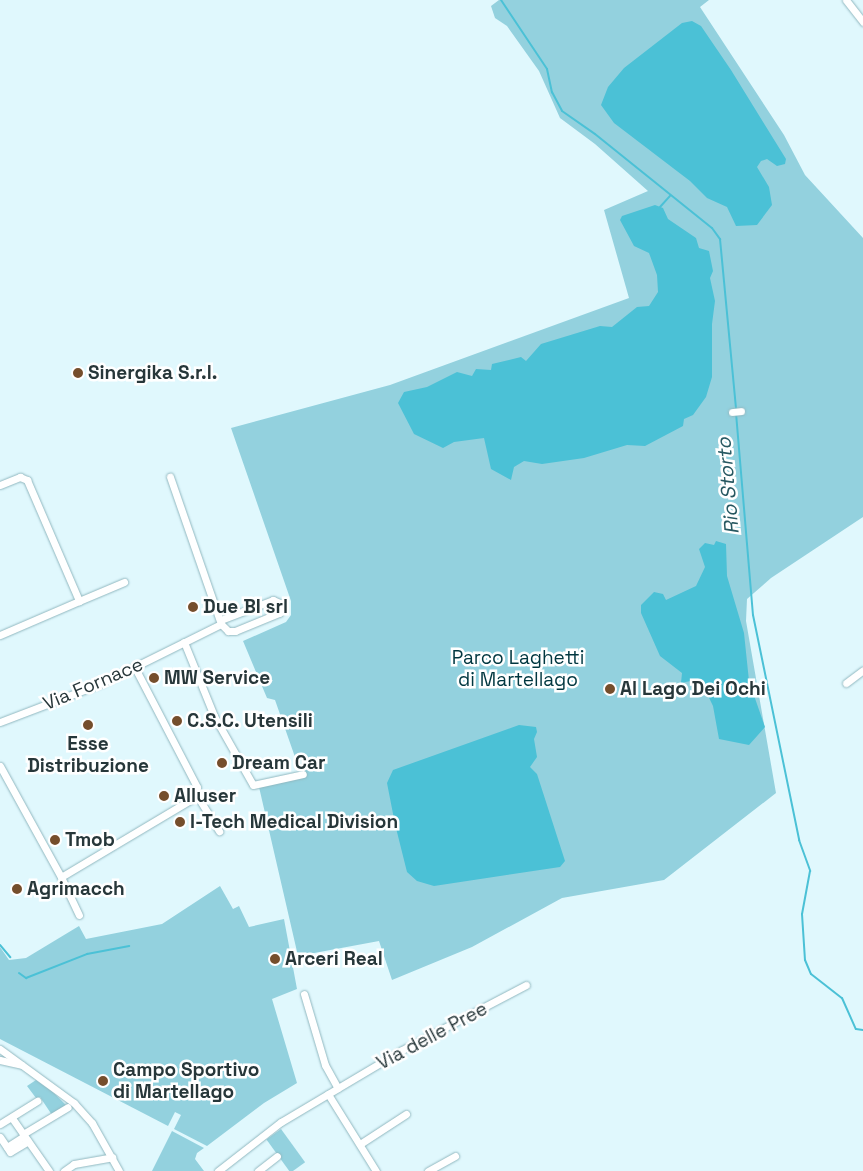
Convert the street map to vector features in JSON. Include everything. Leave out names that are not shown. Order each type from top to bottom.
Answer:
[{"type":"street","points":[[846,0],[863,22]]},
{"type":"street","points":[[732,412],[740,411]]},
{"type":"street","points":[[170,476],[221,622]]},
{"type":"street","points":[[0,486],[20,477],[27,480],[79,601]]},
{"type":"street","points":[[0,634],[124,582]]},
{"type":"street","name":"Via Fornace","points":[[0,722],[135,668],[221,622],[273,600],[282,604],[279,613],[235,631],[228,631],[221,622]]},
{"type":"street","points":[[184,642],[214,716],[253,785],[302,774]]},
{"type":"street","points":[[135,668],[197,787],[196,794],[219,831]]},
{"type":"street","points":[[846,683],[863,670]]},
{"type":"street","points":[[0,766],[79,915]]},
{"type":"street","points":[[60,877],[196,794]]},
{"type":"street","name":"Via delle Pree","points":[[218,1171],[281,1122],[338,1088],[526,985]]},
{"type":"street","points":[[304,994],[325,1065],[338,1088]]},
{"type":"street","points":[[0,1049],[74,1103],[92,1123],[119,1171]]},
{"type":"street","points":[[0,1060],[23,1066]]},
{"type":"street","points":[[328,1094],[376,1171]]},
{"type":"street","points":[[0,1124],[37,1101]]},
{"type":"street","points":[[0,1137],[12,1152],[25,1137],[68,1107]]},
{"type":"street","points":[[360,1144],[406,1114]]},
{"type":"street","points":[[12,1118],[49,1171]]},
{"type":"street","points":[[258,1171],[277,1156]]},
{"type":"street","points":[[432,1170],[455,1156]]},
{"type":"street","points":[[64,1171],[74,1164],[112,1157]]},
{"type":"green space","name":"Parco Laghetti di Martellago","points":[[499,0],[709,0],[700,7],[784,135],[805,175],[863,238],[863,517],[771,578],[747,599],[746,621],[776,793],[664,880],[562,898],[472,947],[392,980],[379,941],[298,956],[259,787],[302,777],[275,700],[267,698],[243,641],[286,622],[291,615],[291,601],[231,428],[390,385],[629,298],[604,210],[648,191],[595,144],[560,118],[539,71],[507,26],[495,18],[491,6]]},
{"type":"green space","points":[[220,886],[233,909],[239,906],[249,927],[284,919],[297,989],[272,999],[297,1083],[264,1103],[207,1146],[174,1129],[181,1115],[175,1112],[168,1126],[0,1039],[0,947],[9,960],[26,958],[79,926],[86,939],[162,924]]},
{"type":"green space","points":[[36,1080],[53,1092],[67,1106],[52,1115],[40,1097],[36,1098],[27,1086]]},
{"type":"green space","points":[[281,1129],[305,1162],[293,1171],[289,1171],[266,1140]]},
{"type":"green space","points":[[172,1131],[204,1148],[197,1153],[195,1159],[204,1171],[152,1171]]},
{"type":"shaded area","points":[[692,21],[701,26],[731,70],[786,159],[785,164],[777,166],[767,159],[761,161],[757,167],[769,187],[772,205],[757,225],[736,226],[727,207],[707,198],[690,181],[614,123],[601,105],[608,87],[624,68],[682,23]]},
{"type":"shaded area","points":[[655,205],[663,208],[668,219],[696,238],[699,248],[709,251],[713,271],[710,278],[715,301],[712,324],[712,377],[706,397],[693,415],[684,419],[683,426],[645,446],[627,445],[584,458],[542,464],[524,461],[514,467],[511,480],[491,469],[484,438],[454,442],[443,448],[414,434],[398,403],[404,392],[427,387],[457,372],[472,376],[476,369],[491,370],[492,364],[521,357],[526,361],[541,344],[600,326],[612,327],[637,307],[649,306],[658,292],[657,275],[649,253],[634,246],[620,220],[622,216]]},
{"type":"shaded area","points":[[716,541],[726,544],[727,576],[744,633],[749,681],[765,727],[749,745],[719,739],[713,706],[700,679],[681,683],[682,673],[660,656],[641,613],[641,605],[654,592],[663,594],[666,600],[696,586],[705,567],[699,549],[705,543],[714,545]]},
{"type":"shaded area","points":[[519,725],[536,727],[537,732],[534,739],[537,757],[530,767],[537,774],[565,861],[560,867],[434,886],[417,881],[407,872],[395,824],[387,783],[393,770]]},
{"type":"waterway","name":"Rio Storto","points":[[501,0],[547,69],[552,92],[562,111],[595,134],[712,228],[720,239],[736,409]]},
{"type":"waterway","points":[[660,207],[670,196]]},
{"type":"waterway","name":"Rio Storto","points":[[736,413],[753,615],[799,840],[810,871],[802,914],[805,960],[811,974],[842,998],[856,1029],[863,1030]]},
{"type":"waterway","points":[[0,945],[10,957]]},
{"type":"waterway","points":[[19,973],[26,978],[87,954],[129,946]]},
{"type":"place","name":"Sinergika S.r.l.","points":[[78,373]]},
{"type":"place","name":"Due BI srl","points":[[193,607]]},
{"type":"place","name":"MW Service","points":[[154,678]]},
{"type":"place","name":"Al Lago Dei Ochi","points":[[610,689]]},
{"type":"place","name":"C.S.C. Utensili","points":[[177,721]]},
{"type":"place","name":"Esse Distribuzione","points":[[88,725]]},
{"type":"place","name":"Dream Car","points":[[222,763]]},
{"type":"place","name":"Alluser","points":[[164,796]]},
{"type":"place","name":"I-Tech Medical Division","points":[[180,822]]},
{"type":"place","name":"Tmob","points":[[55,840]]},
{"type":"place","name":"Agrimacch","points":[[17,889]]},
{"type":"place","name":"Arceri Real","points":[[275,959]]},
{"type":"place","name":"Campo Sportivo di Martellago","points":[[103,1081]]}]
